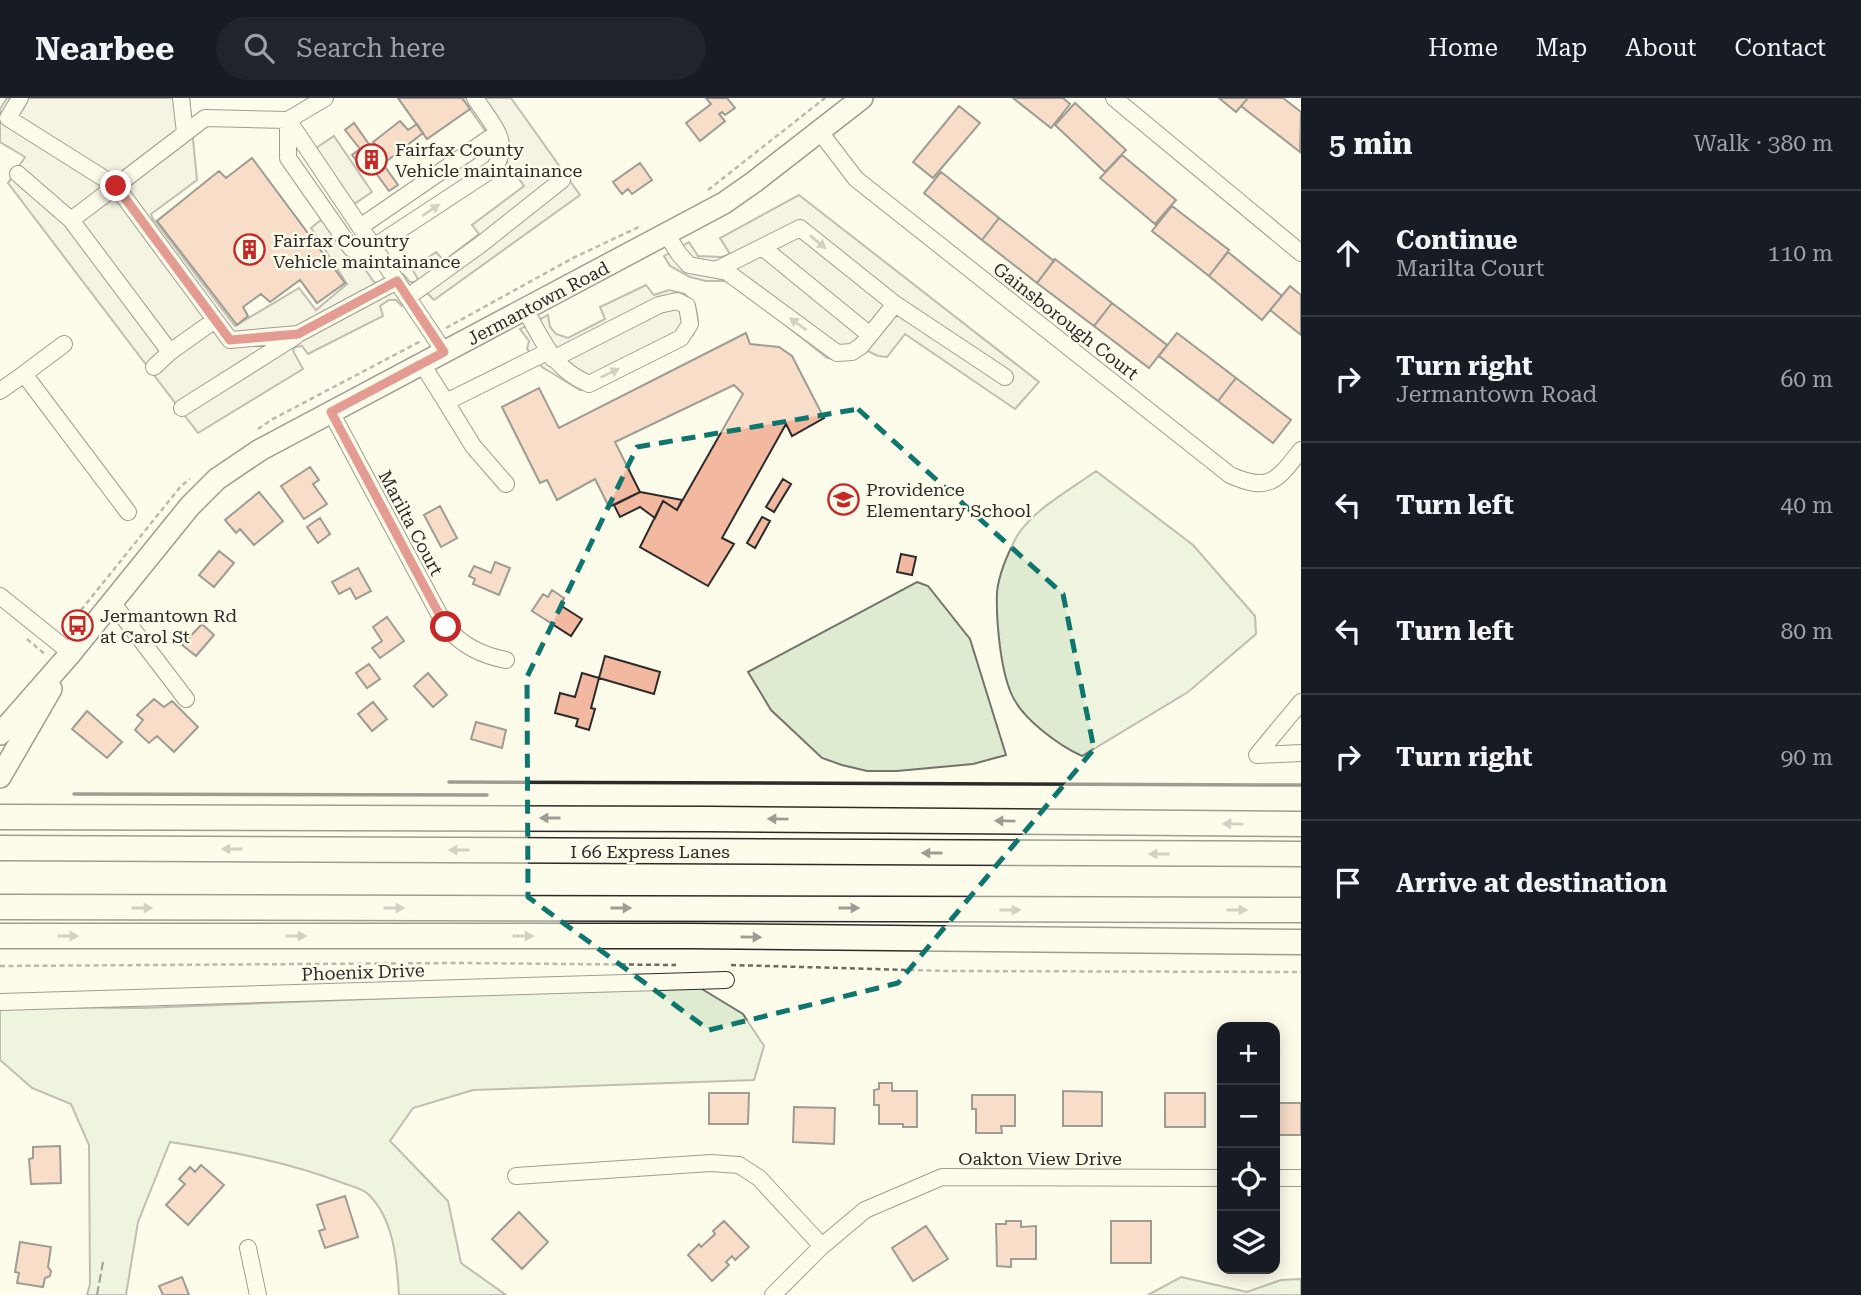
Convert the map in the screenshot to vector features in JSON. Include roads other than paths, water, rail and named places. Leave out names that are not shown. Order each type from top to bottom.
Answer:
[{"type":"highway","points":[[0,817],[680,818],[1301,824]]},
{"type":"highway","name":"I 66 Express Lanes","points":[[0,848],[1301,854]]},
{"type":"highway","points":[[0,907],[1301,910]]},
{"type":"highway","points":[[0,936],[704,936],[1301,942]]},
{"type":"main road","name":"Jermantown Road","points":[[0,734],[71,653],[202,492],[233,467],[260,450],[667,235],[724,202],[862,98]]},
{"type":"main road","name":"Jermantown Road","points":[[0,776],[71,653]]},
{"type":"street","points":[[20,98],[8,118],[116,186],[230,340],[298,334]]},
{"type":"street","points":[[181,98],[185,133]]},
{"type":"street","points":[[71,219],[205,118],[288,120],[325,98]]},
{"type":"street","points":[[288,120],[288,158],[351,248],[363,254],[494,168],[502,157],[503,142],[475,98]]},
{"type":"street","points":[[1114,98],[1301,253]]},
{"type":"street","points":[[288,120],[444,352]]},
{"type":"street","name":"Gainsborough Court","points":[[820,131],[856,179],[1230,475],[1248,483],[1264,483],[1278,478],[1301,450]]},
{"type":"street","points":[[360,227],[497,133]]},
{"type":"street","points":[[19,174],[71,219],[170,352]]},
{"type":"street","points":[[408,297],[480,245],[562,180]]},
{"type":"street","points":[[316,198],[332,185]]},
{"type":"street","points":[[716,270],[800,228],[895,304],[1005,377]]},
{"type":"street","points":[[667,235],[690,265],[727,272],[837,353],[852,352],[861,346],[895,304]]},
{"type":"street","points":[[762,247],[870,335]]},
{"type":"street","points":[[182,408],[298,334],[397,281]]},
{"type":"street","points":[[446,402],[551,355],[659,305],[677,302],[687,306],[690,324],[681,338],[589,384],[571,376],[551,355],[525,310]]},
{"type":"street","points":[[154,367],[170,352],[215,320]]},
{"type":"street","points":[[0,391],[64,344]]},
{"type":"street","points":[[422,364],[474,446],[506,484]]},
{"type":"street","points":[[24,374],[128,512]]},
{"type":"street","name":"Marilta Court","points":[[331,412],[446,627],[453,636],[477,652],[506,660]]},
{"type":"street","points":[[0,596],[71,653]]},
{"type":"street","points":[[112,603],[186,699]]},
{"type":"street","points":[[1301,702],[1257,755],[1301,753]]},
{"type":"street","name":"Phoenix Drive","points":[[0,1002],[726,980]]},
{"type":"street","points":[[516,1177],[711,1163],[739,1165],[759,1178],[822,1246]]},
{"type":"street","name":"Oakton View Drive","points":[[773,1295],[822,1246],[865,1210],[942,1177],[1217,1178]]},
{"type":"street","points":[[1280,1178],[1301,1178]]},
{"type":"street","points":[[248,1248],[258,1295]]},
{"type":"place","name":"Fairfax County Vehicle maintainance","points":[[372,159]]},
{"type":"place","name":"Fairfax Country Vehicle maintainance","points":[[250,250]]},
{"type":"place","name":"Providence Elementary School","points":[[843,499]]},
{"type":"place","name":"Jermantown Rd at Carol St","points":[[77,625]]}]
